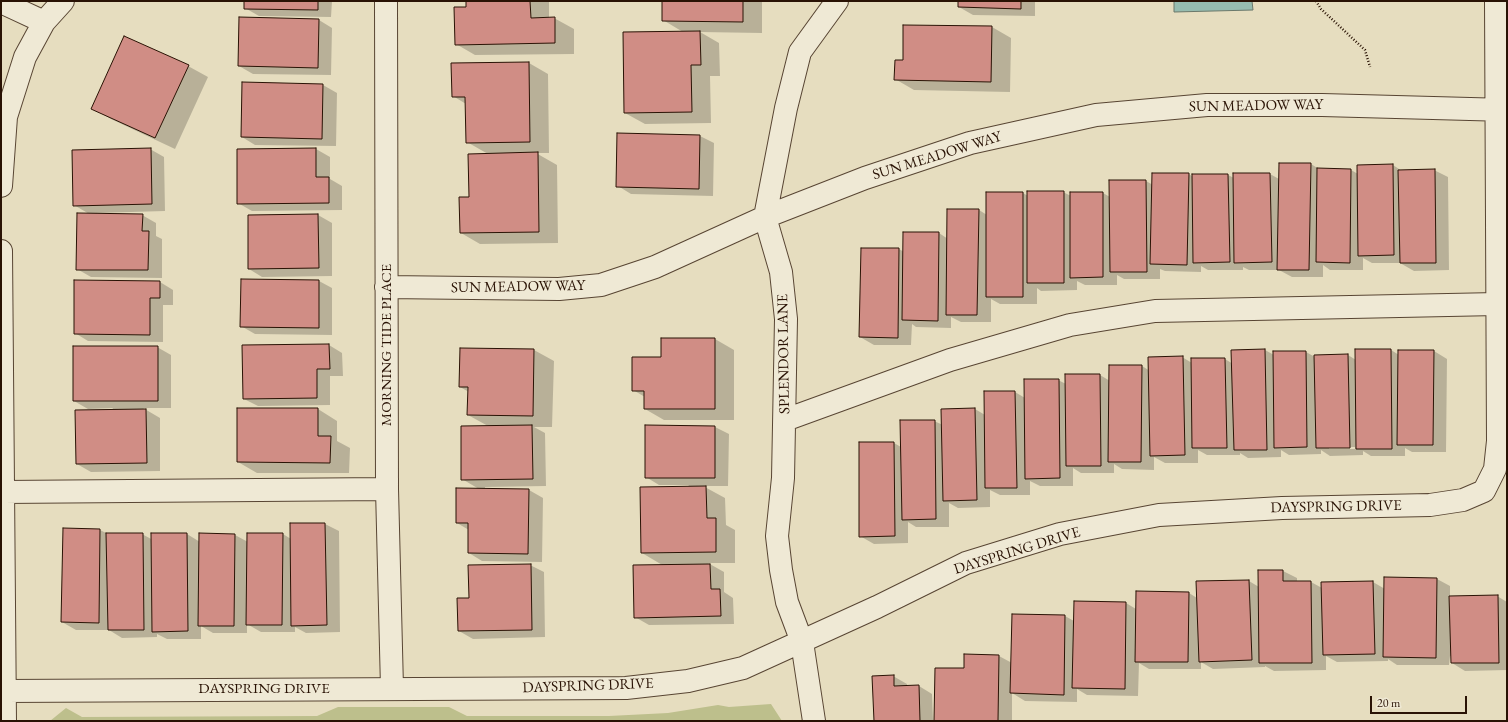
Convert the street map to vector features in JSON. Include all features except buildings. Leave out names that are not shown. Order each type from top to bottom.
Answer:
[{"type":"street","points":[[1,186],[6,117],[25,57],[44,22],[63,1]]},
{"type":"street","name":"MORNING TIDE PLACE","points":[[386,1],[386,287],[392,688]]},
{"type":"street","name":"SPLENDOR LANE","points":[[814,721],[802,642],[787,602],[781,570],[778,536],[783,478],[786,319],[781,272],[765,217],[786,108],[800,52],[837,1]]},
{"type":"street","name":"DAYSPRING DRIVE","points":[[5,691],[626,688],[688,680],[743,668],[802,642],[966,563],[1060,534],[1159,515],[1282,508],[1430,505],[1463,500],[1484,491],[1495,469],[1498,441],[1497,304],[1501,110],[1496,1]]},
{"type":"street","points":[[1,2],[44,22]]},
{"type":"street","name":"SUN MEADOW WAY","points":[[386,287],[559,289],[601,285],[655,267],[765,217],[865,178],[970,143],[1096,115],[1207,105],[1322,105],[1501,110]]},
{"type":"street","points":[[1,251],[5,721]]},
{"type":"street","points":[[785,420],[950,360],[1070,325],[1155,311],[1497,304]]},
{"type":"street","points":[[3,492],[388,489]]},
{"type":"path","points":[[1316,1],[1321,9],[1365,50],[1370,67]]},
{"type":"green space","points":[[771,704],[782,721],[50,721],[66,708],[82,717],[317,716],[338,707],[449,707],[467,716],[609,716],[668,713],[718,705],[729,707]]},
{"type":"water","points":[[1174,1],[1252,1],[1253,10],[1174,12]]}]
